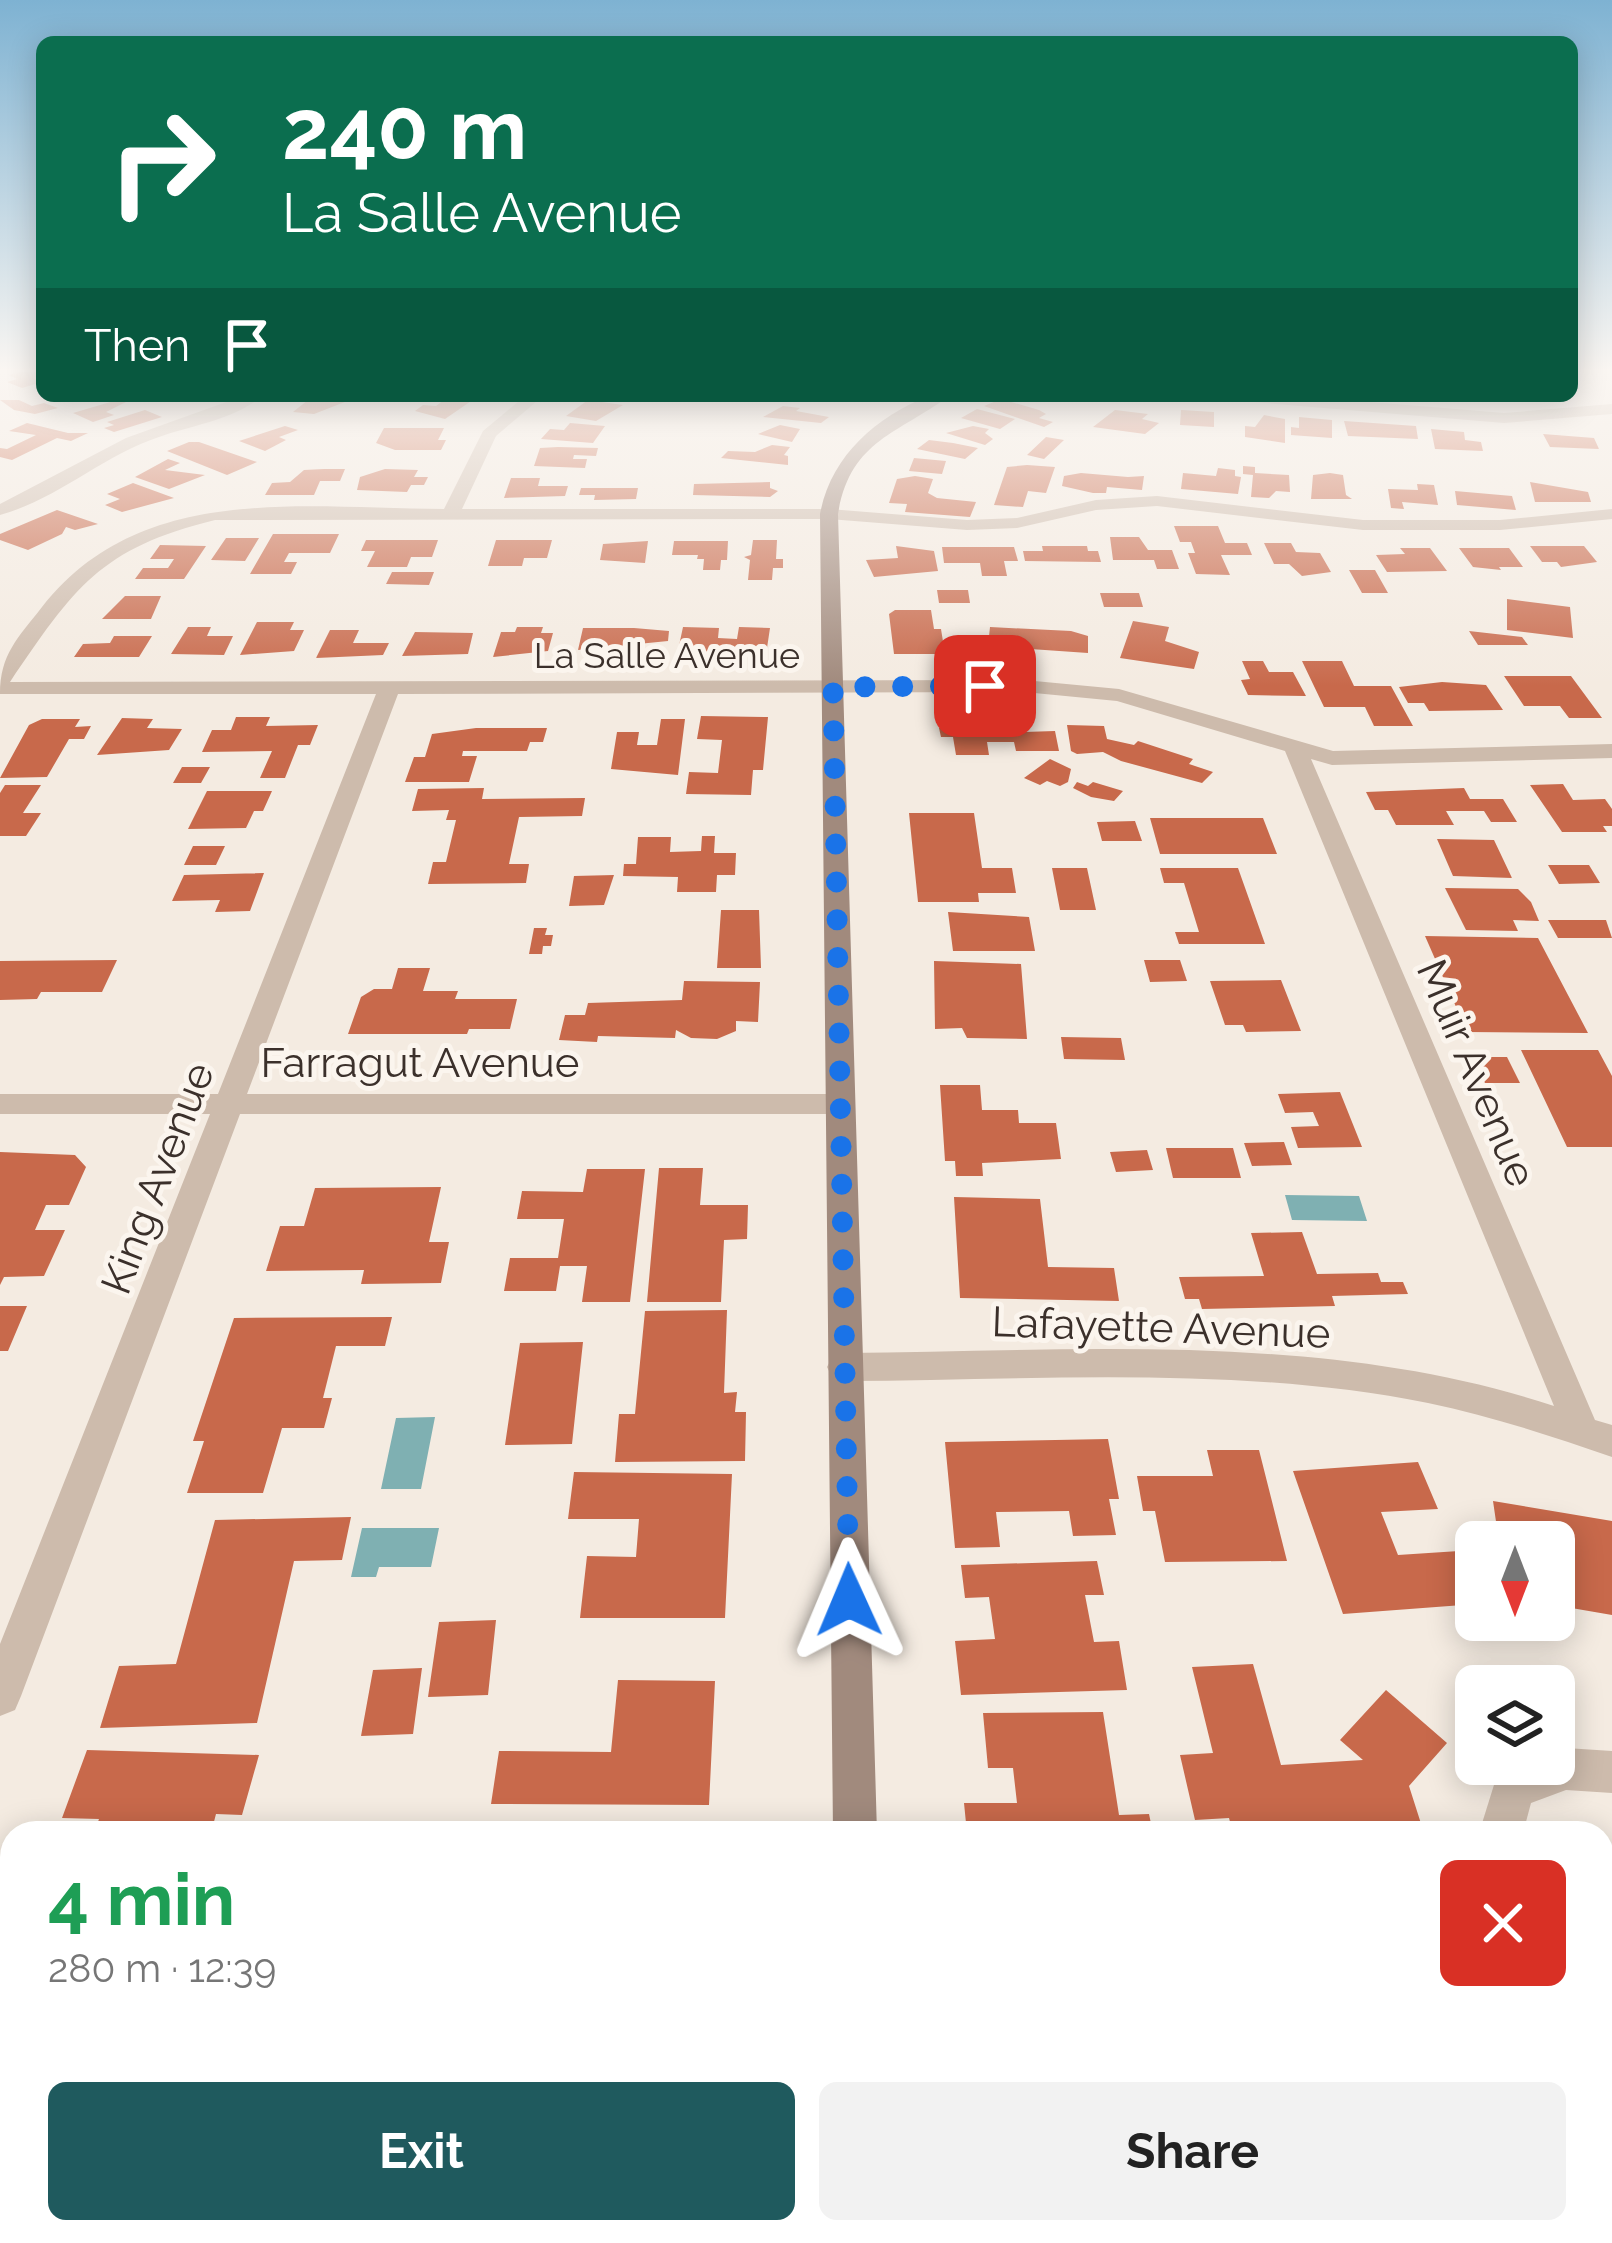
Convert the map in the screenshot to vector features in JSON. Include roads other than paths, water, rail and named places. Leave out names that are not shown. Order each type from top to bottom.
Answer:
[{"type":"street","points":[[0,510],[54,490],[74,477]]},
{"type":"street","points":[[451,514],[469,477]]},
{"type":"street","points":[[840,477],[829,514],[855,1821]]},
{"type":"street","points":[[0,684],[72,577],[135,536],[215,515],[829,514],[997,525],[1096,505],[1157,501],[1363,525],[1500,525],[1612,514]]},
{"type":"street","name":"La Salle Avenue","points":[[0,684],[1078,689],[1176,710],[1296,750],[1378,760],[1612,751]]},
{"type":"street","name":"King Avenue","points":[[0,1696],[389,689]]},
{"type":"street","name":"Muir Avenue","points":[[1296,750],[1597,1435]]},
{"type":"street","name":"Farragut Avenue","points":[[0,1104],[839,1104]]},
{"type":"street","name":"Lafayette Avenue","points":[[844,1367],[1210,1365],[1308,1371],[1439,1389],[1597,1435]]},
{"type":"street","points":[[1504,1821],[1514,1787],[1566,1769],[1612,1772]]},
{"type":"water","points":[[1285,1195],[1359,1196],[1367,1221],[1292,1220]]},
{"type":"water","points":[[435,1417],[421,1489],[381,1489],[396,1418]]},
{"type":"water","points":[[362,1528],[439,1528],[431,1567],[379,1567],[376,1577],[351,1577]]}]
